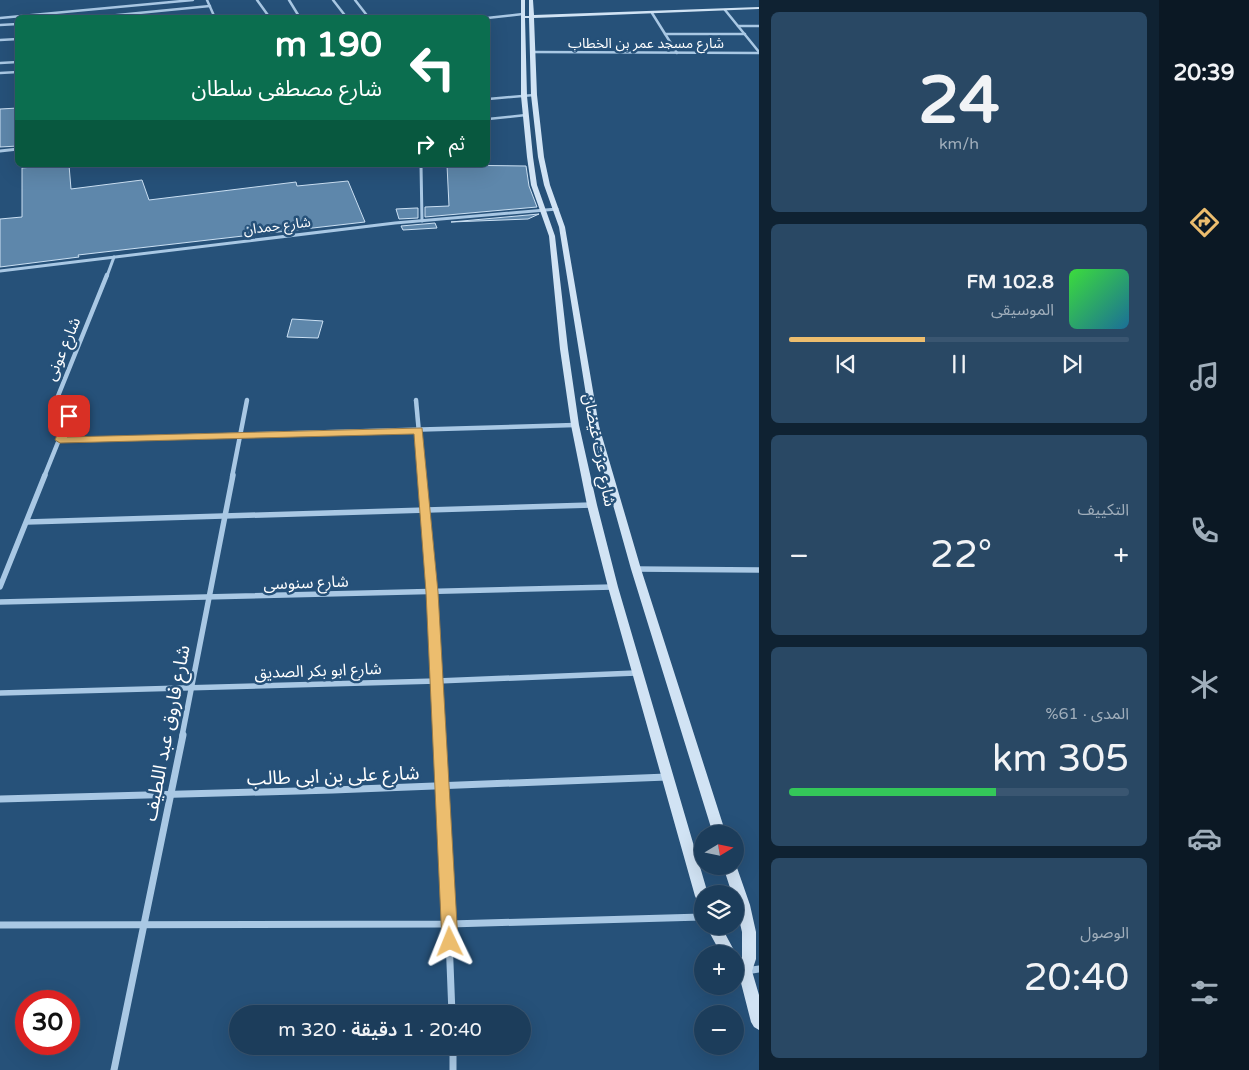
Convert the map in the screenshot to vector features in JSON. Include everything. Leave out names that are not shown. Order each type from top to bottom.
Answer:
[{"type":"street","points":[[32,15],[193,0]]},
{"type":"street","points":[[207,0],[214,15]]},
{"type":"street","points":[[257,0],[268,15]]},
{"type":"street","points":[[289,0],[298,15]]},
{"type":"street","points":[[333,0],[345,15]]},
{"type":"street","points":[[355,0],[367,15]]},
{"type":"street","name":"شارع عزت غيضان","points":[[523,0],[532,52],[526,115],[534,185],[552,236],[564,349],[575,425],[592,505],[636,673],[699,885]]},
{"type":"street","name":"شارع عزت غيضان","points":[[531,0],[526,14],[529,95],[547,185],[557,209],[566,246],[595,426],[636,569],[717,825]]},
{"type":"street","points":[[490,18],[526,14],[759,3]]},
{"type":"street","points":[[118,15],[210,6]]},
{"type":"street","points":[[526,14],[652,13],[759,8]]},
{"type":"street","points":[[725,10],[759,53]]},
{"type":"street","points":[[652,13],[677,53]]},
{"type":"street","points":[[0,18],[15,17]]},
{"type":"street","points":[[0,25],[15,24]]},
{"type":"street","points":[[738,26],[759,26]]},
{"type":"street","points":[[666,34],[745,34]]},
{"type":"street","points":[[0,40],[15,39]]},
{"type":"street","name":"شارع مسجد عمر بن الخطاب","points":[[532,52],[759,53]]},
{"type":"street","points":[[0,64],[15,62]]},
{"type":"street","points":[[0,74],[15,72]]},
{"type":"street","points":[[490,99],[529,95]]},
{"type":"street","points":[[490,119],[526,115]]},
{"type":"street","points":[[0,151],[15,149]]},
{"type":"street","points":[[421,167],[422,221]]},
{"type":"street","name":"شارع حمدان","points":[[0,271],[422,221],[557,209]]},
{"type":"street","name":"شارع عونى","points":[[0,587],[69,416],[58,396],[79,348],[114,257]]},
{"type":"street","name":"شارع فاروق عبد اللطيف","points":[[114,1070],[171,796],[248,400]]},
{"type":"street","points":[[416,400],[432,592],[450,924],[452,1005]]},
{"type":"street","points":[[60,440],[575,425]]},
{"type":"street","points":[[27,522],[592,505]]},
{"type":"street","points":[[636,569],[759,570]]},
{"type":"street","name":"شارع سنوسى","points":[[0,602],[613,587]]},
{"type":"street","name":"شارع ابو بكر الصديق","points":[[0,694],[636,673]]},
{"type":"street","name":"شارع على بن ابى طالب","points":[[0,799],[171,796],[667,777]]},
{"type":"street","points":[[733,875],[751,935],[751,957],[746,967],[759,1022]]},
{"type":"street","points":[[0,925],[450,924],[694,917]]},
{"type":"street","points":[[453,1055],[453,1070]]},
{"type":"building","points":[[15,108],[15,146],[0,147],[0,109]]},
{"type":"building","points":[[490,166],[526,166],[529,186],[537,207],[425,217],[425,207],[449,206],[447,167]]},
{"type":"building","points":[[69,167],[71,189],[142,180],[149,200],[296,182],[297,186],[348,181],[365,222],[78,255],[79,257],[0,267],[0,219],[22,217],[22,168]]},
{"type":"building","points":[[418,208],[418,218],[399,219],[396,209]]},
{"type":"building","points":[[539,214],[528,219],[451,222]]},
{"type":"building","points":[[435,223],[437,228],[403,230],[401,226]]},
{"type":"building","points":[[292,319],[323,321],[318,338],[287,337]]},
{"type":"route","points":[[69,416],[60,440],[419,431],[432,592],[450,942]]}]
